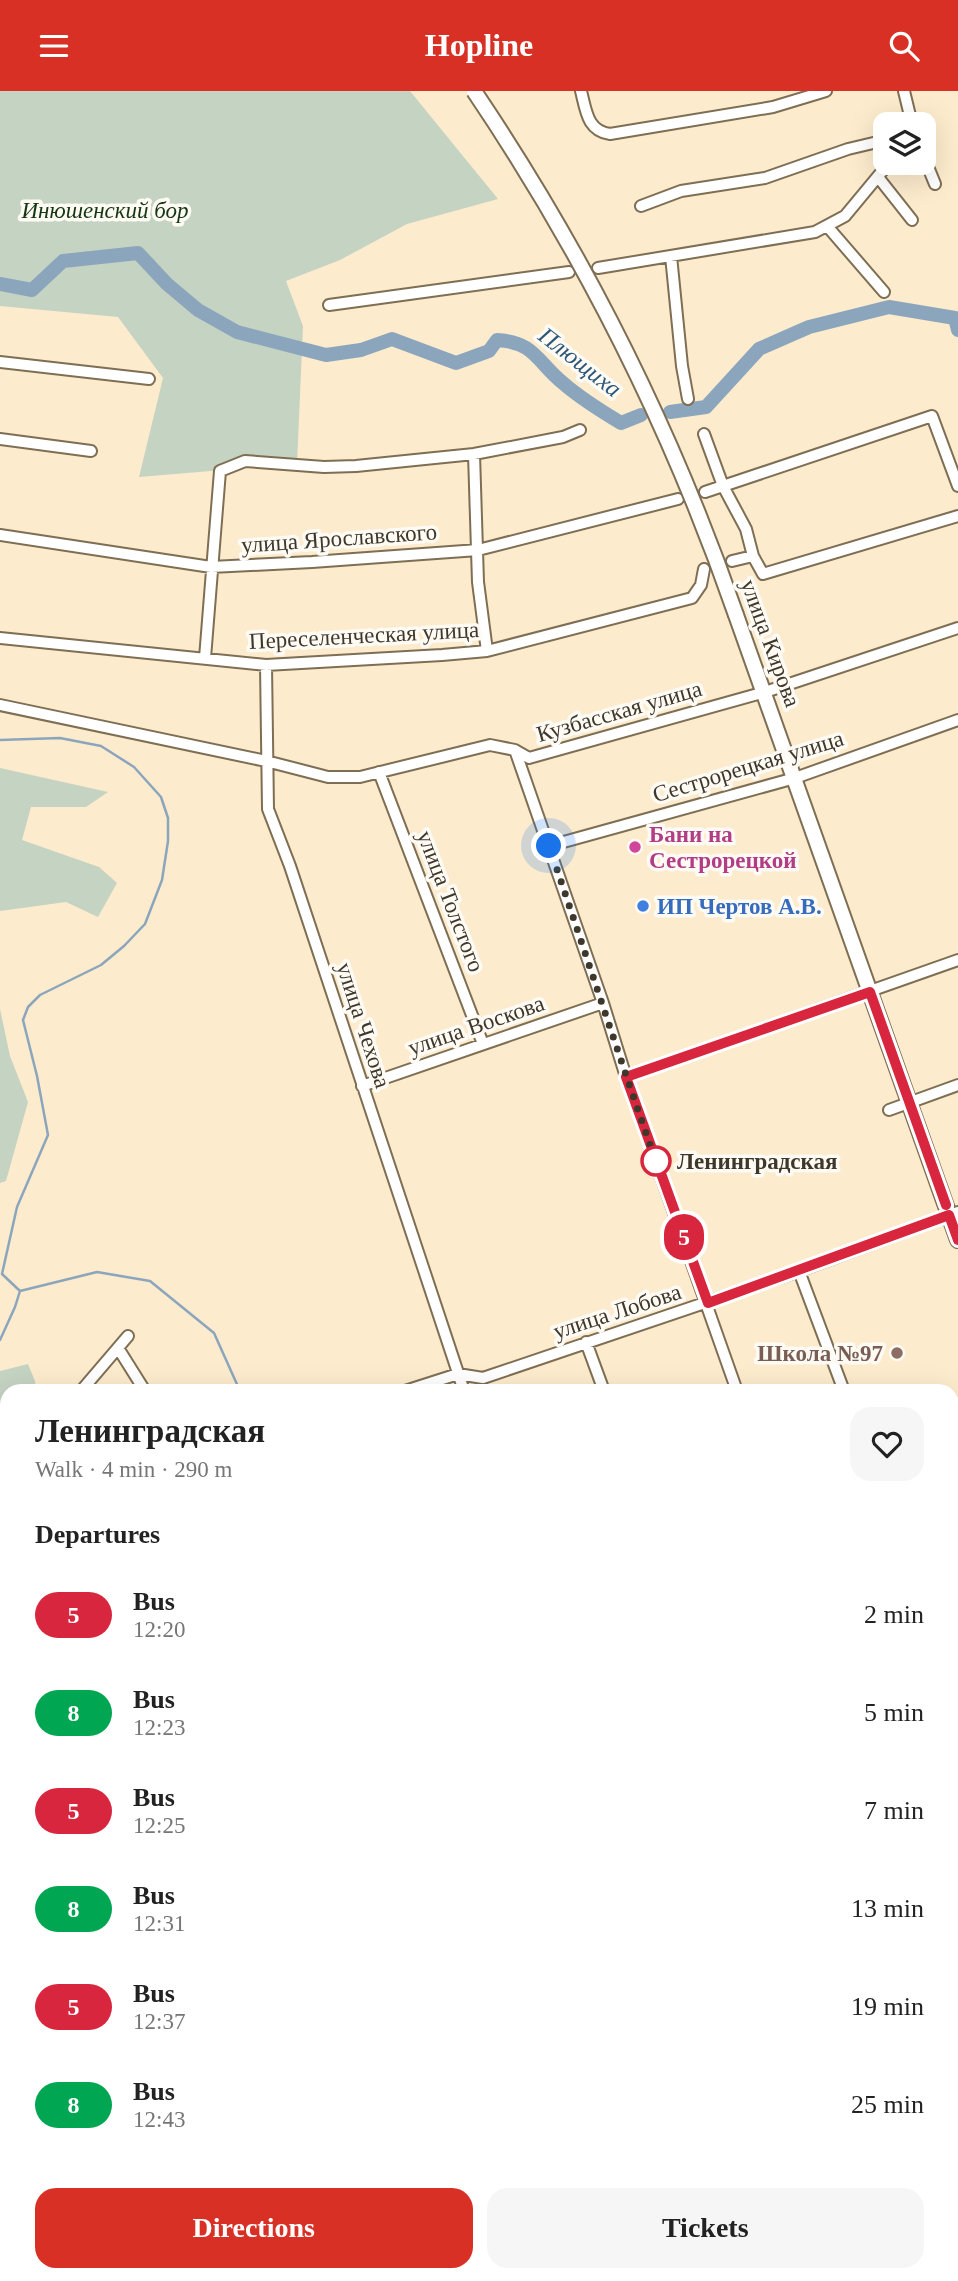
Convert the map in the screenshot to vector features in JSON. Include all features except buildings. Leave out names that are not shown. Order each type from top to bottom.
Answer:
[{"type":"main road","name":"улица Кирова","points":[[474,91],[513,149],[561,230],[648,395],[705,528],[909,1104],[954,1214],[958,1240]]},
{"type":"street","points":[[581,91],[593,127],[610,134],[773,107],[824,91]]},
{"type":"street","points":[[904,91],[909,112]]},
{"type":"street","points":[[641,206],[681,191],[765,179],[873,142]]},
{"type":"street","points":[[931,175],[935,184]]},
{"type":"street","points":[[598,268],[815,232],[845,216],[878,177],[912,220]]},
{"type":"street","points":[[827,226],[884,292]]},
{"type":"street","points":[[671,255],[688,399]]},
{"type":"street","points":[[329,305],[569,272]]},
{"type":"street","points":[[0,362],[149,379]]},
{"type":"street","points":[[705,492],[932,416],[958,486]]},
{"type":"street","points":[[205,658],[220,471],[245,461],[345,466],[474,454],[563,437],[580,430]]},
{"type":"street","points":[[704,434],[723,486],[746,529],[753,556],[763,573],[958,516]]},
{"type":"street","points":[[0,439],[91,451]]},
{"type":"street","points":[[474,454],[478,582],[487,651]]},
{"type":"street","name":"улица Ярославского","points":[[0,535],[211,567],[478,550],[678,499]]},
{"type":"street","points":[[732,561],[753,556]]},
{"type":"street","name":"Переселенческая улица","points":[[0,638],[266,665],[487,651],[692,598],[701,585],[704,569]]},
{"type":"street","name":"Кузбасская улица","points":[[0,705],[328,776],[360,777],[490,745],[515,750],[529,758],[765,692],[958,628]]},
{"type":"street","name":"улица Чехова","points":[[266,665],[268,809],[462,1384]]},
{"type":"street","name":"Сестрорецкая улица","points":[[549,846],[794,778],[958,720]]},
{"type":"street","points":[[515,750],[626,1077],[735,1384]]},
{"type":"street","name":"улица Толстого","points":[[379,772],[483,1044]]},
{"type":"street","points":[[626,1077],[958,961]]},
{"type":"street","name":"улица Воскова","points":[[362,1086],[603,1003]]},
{"type":"street","points":[[889,1110],[958,1085]]},
{"type":"street","name":"улица Лобова","points":[[427,1384],[458,1374],[483,1378],[708,1303],[954,1214]]},
{"type":"street","points":[[799,1271],[841,1384]]},
{"type":"street","points":[[87,1384],[128,1336]]},
{"type":"street","points":[[586,1342],[601,1384]]},
{"type":"street","points":[[118,1348],[141,1384]]},
{"type":"green space","name":"Инюшенский бор","points":[[0,91],[410,91],[498,199],[407,224],[340,260],[286,281],[303,326],[297,464],[139,477],[163,378],[118,317],[0,306]]},
{"type":"green space","points":[[0,768],[108,792],[86,807],[31,807],[22,840],[99,867],[117,883],[98,917],[66,902],[0,911]]},
{"type":"green space","points":[[0,1009],[10,1056],[28,1102],[6,1181],[0,1183]]},
{"type":"green space","points":[[28,1364],[35,1384],[0,1384],[0,1371]]},
{"type":"waterway","name":"Плющиха","points":[[0,284],[32,290],[63,261],[138,253],[167,284],[198,310],[237,332],[326,355],[361,350],[392,339],[456,363],[489,351],[497,340],[510,342],[528,349],[570,389],[621,423],[641,415]]},
{"type":"waterway","name":"Плющиха","points":[[670,412],[706,407],[759,349],[809,327],[889,307],[955,318],[958,330]]},
{"type":"waterway","points":[[0,740],[60,738],[101,746],[134,767],[161,797],[168,818],[168,841],[162,880],[145,924],[101,965],[40,995],[28,1007],[23,1020],[48,1135],[17,1207],[2,1274],[20,1291],[0,1340]]},
{"type":"waterway","points":[[20,1291],[97,1272],[150,1281],[214,1333],[237,1384]]},
{"type":"bus line","name":"5","points":[[946,1205],[870,992],[626,1077],[708,1303],[949,1215],[958,1240]]},
{"type":"place","name":"Бани на Сестрорецкой","points":[[635,847]]},
{"type":"place","name":"ИП Чертов А.В.","points":[[643,906]]},
{"type":"place","name":"Ленинградская","points":[[656,1161]]},
{"type":"place","name":"Школа №97","points":[[897,1353]]},
{"type":"route","points":[[549,846],[659,1170],[656,1161]]}]
